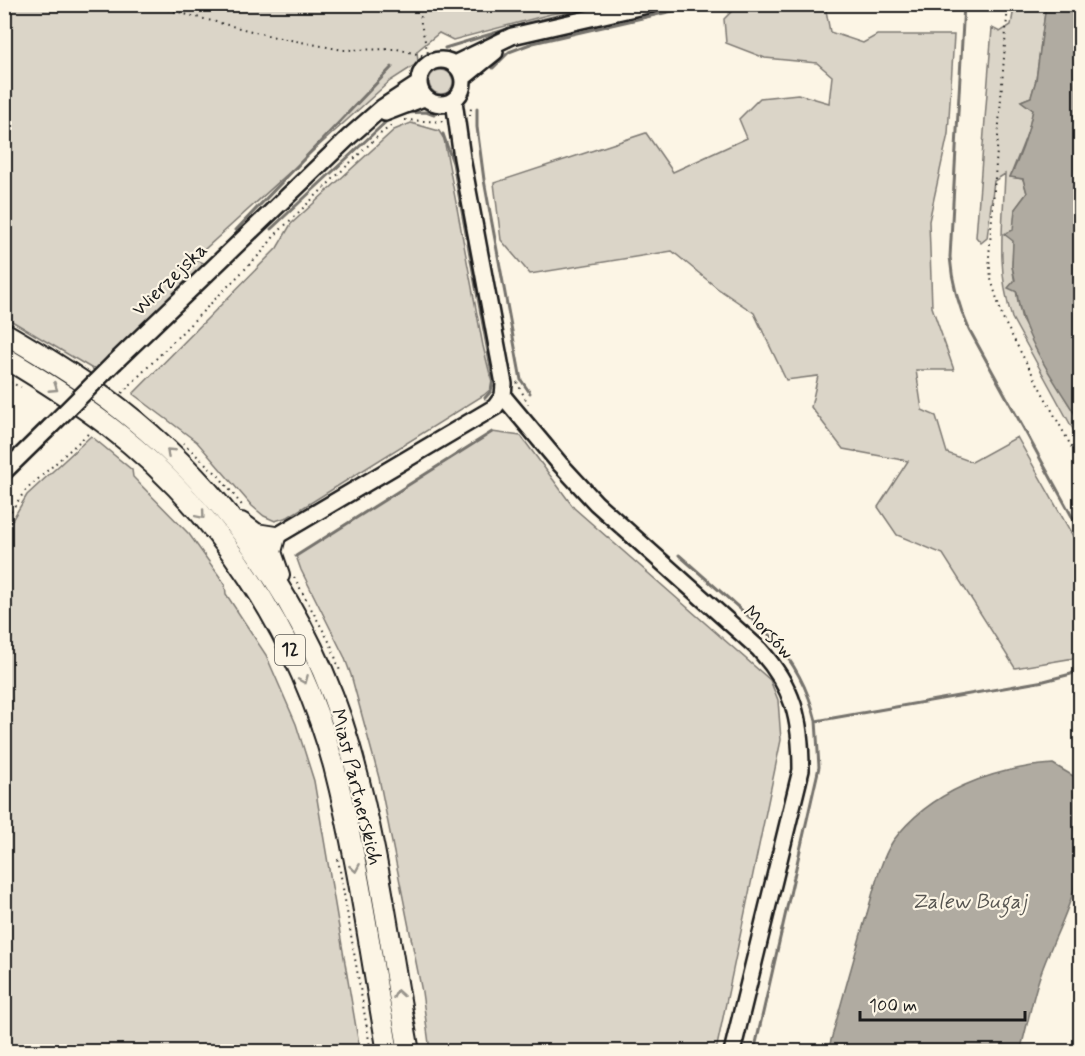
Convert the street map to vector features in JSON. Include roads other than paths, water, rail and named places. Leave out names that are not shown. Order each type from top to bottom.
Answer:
[{"type":"main road","name":"Miast Partnerskich","points":[[4,333],[66,371],[119,408],[237,513],[319,663],[335,702],[351,752],[375,859],[409,1052]]},
{"type":"main road","name":"Miast Partnerskich","points":[[4,357],[86,410],[129,443],[161,472],[200,513],[224,543],[279,629],[315,708],[334,766],[354,861],[388,1052]]},
{"type":"main road","points":[[237,513],[256,534],[275,537],[271,552],[284,597]]},
{"type":"street","points":[[454,64],[501,40],[652,4]]},
{"type":"street","points":[[463,78],[490,56],[526,34]]},
{"type":"street","points":[[275,537],[495,406],[503,396],[504,384],[462,158],[446,103],[421,91],[421,71],[430,59],[454,64],[463,78],[462,91],[446,103]]},
{"type":"street","name":"Wierzejska","points":[[4,472],[115,362],[366,122],[403,93],[421,91]]},
{"type":"street","points":[[446,103],[446,122],[462,158]]},
{"type":"street","name":"Morsów","points":[[503,396],[596,503],[759,649],[779,674],[794,705],[801,734],[801,770],[732,1052]]},
{"type":"water","points":[[1046,5],[1080,5],[1080,422],[1041,360],[1025,326],[1017,292],[1008,288],[1015,280],[1012,266],[1013,241],[1004,234],[1013,230],[1015,209],[1027,193],[1023,179],[1010,177],[1024,144],[1033,110],[1021,101],[1031,97],[1036,80]]},
{"type":"water","name":"Zalew Bugaj","points":[[1053,764],[1080,780],[1080,813],[1073,845],[1080,847],[1079,865],[1071,898],[1039,979],[1020,1051],[828,1051],[878,874],[893,841],[925,808],[964,785],[1008,771]]},
{"type":"waterway","points":[[493,68],[509,52],[533,43],[703,4]]},
{"type":"waterway","points":[[964,4],[950,257],[954,285],[969,329],[1080,531]]},
{"type":"waterway","points":[[445,48],[527,23],[571,13]]},
{"type":"waterway","points":[[236,230],[392,67]]},
{"type":"waterway","points":[[477,108],[477,127],[484,180],[521,380],[530,393]]},
{"type":"waterway","points":[[405,113],[426,112],[434,115]]},
{"type":"waterway","points":[[271,229],[390,118]]},
{"type":"waterway","points":[[443,134],[453,163],[493,379],[491,391],[485,398]]},
{"type":"waterway","points":[[296,556],[492,432]]},
{"type":"waterway","points":[[679,555],[772,637],[799,676],[816,721]]},
{"type":"waterway","points":[[754,1052],[819,767],[816,721],[1044,681],[1071,674],[1080,668]]}]
